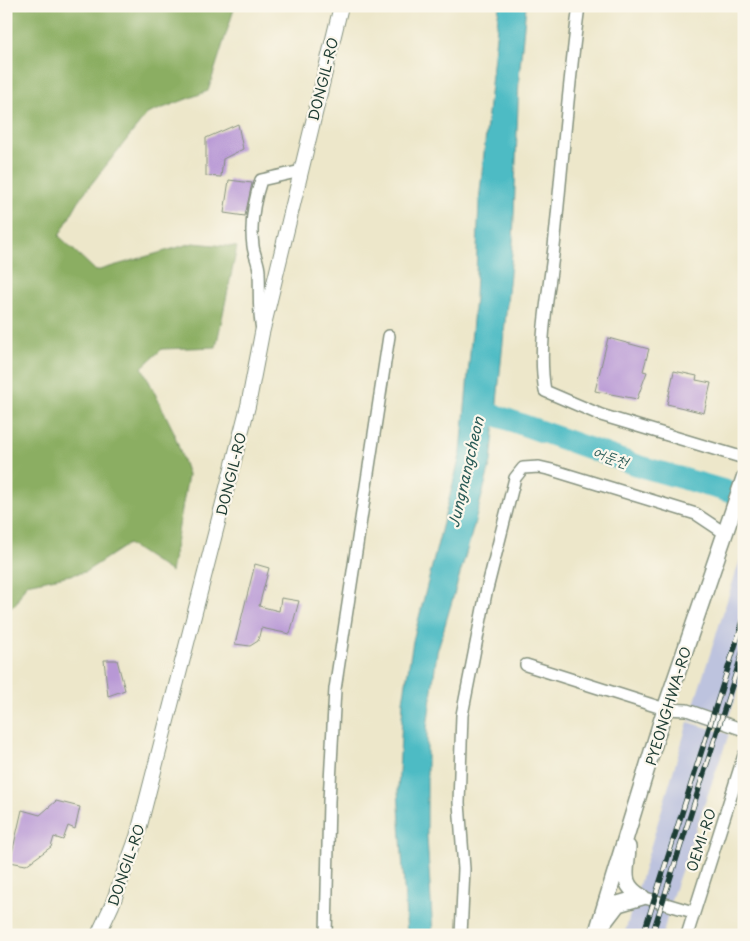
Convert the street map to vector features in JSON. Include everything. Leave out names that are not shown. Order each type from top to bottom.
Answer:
[{"type":"main road","name":"PYEONGHWA-RO","points":[[596,933],[665,709],[744,478]]},
{"type":"main road","points":[[629,825],[626,883],[630,890],[642,897]]},
{"type":"main road","points":[[596,933],[618,904],[642,897]]},
{"type":"street","name":"DONGIL-RO","points":[[98,935],[112,905],[137,838],[248,406],[262,333],[341,6]]},
{"type":"street","points":[[578,6],[546,322],[542,371],[545,391],[601,415],[744,458]]},
{"type":"street","points":[[262,333],[258,307],[259,270],[253,246],[252,228],[256,197],[261,180],[301,171]]},
{"type":"street","points":[[326,935],[328,801],[335,690],[389,336]]},
{"type":"street","points":[[461,935],[464,869],[459,803],[463,708],[486,594],[514,478],[523,468],[539,466],[696,514],[727,529]]},
{"type":"street","points":[[526,665],[665,709],[687,710],[744,730]]},
{"type":"street","name":"OEMI-RO","points":[[687,935],[744,755]]},
{"type":"street","points":[[642,897],[693,912]]},
{"type":"shaded area","points":[[744,547],[744,673],[725,728],[689,720]]},
{"type":"shaded area","points":[[688,722],[729,734],[671,900],[663,935],[624,935]]},
{"type":"green space","points":[[6,6],[235,6],[208,91],[147,114],[81,197],[59,236],[96,271],[193,243],[237,247],[216,347],[162,349],[142,367],[173,430],[188,475],[171,572],[128,544],[85,572],[26,584],[15,605],[6,608]]},
{"type":"water","name":"Jungnangcheon","points":[[499,6],[526,6],[519,77],[513,243],[491,462],[437,652],[427,728],[427,837],[433,935],[407,935],[398,790],[403,701],[413,641],[461,452],[475,298],[479,202]]},
{"type":"building","points":[[238,124],[243,149],[223,159],[221,177],[206,176],[206,138]]},
{"type":"building","points":[[229,180],[252,183],[245,216],[224,213]]},
{"type":"building","points":[[608,338],[649,349],[643,371],[647,372],[637,399],[595,391]]},
{"type":"building","points":[[674,371],[697,376],[696,380],[711,383],[704,413],[667,404]]},
{"type":"building","points":[[255,564],[269,568],[259,606],[279,611],[281,598],[299,601],[290,634],[261,628],[258,641],[250,646],[235,644]]},
{"type":"building","points":[[104,660],[117,660],[125,690],[108,696]]},
{"type":"building","points":[[56,801],[80,807],[75,829],[68,826],[63,840],[54,837],[51,847],[26,865],[10,862],[22,810],[40,815]]},
{"type":"waterway","name":"어둔천","points":[[480,413],[495,415],[639,466],[744,496]]},
{"type":"railway","points":[[643,935],[744,618]]},
{"type":"railway","points":[[652,935],[744,648]]}]
